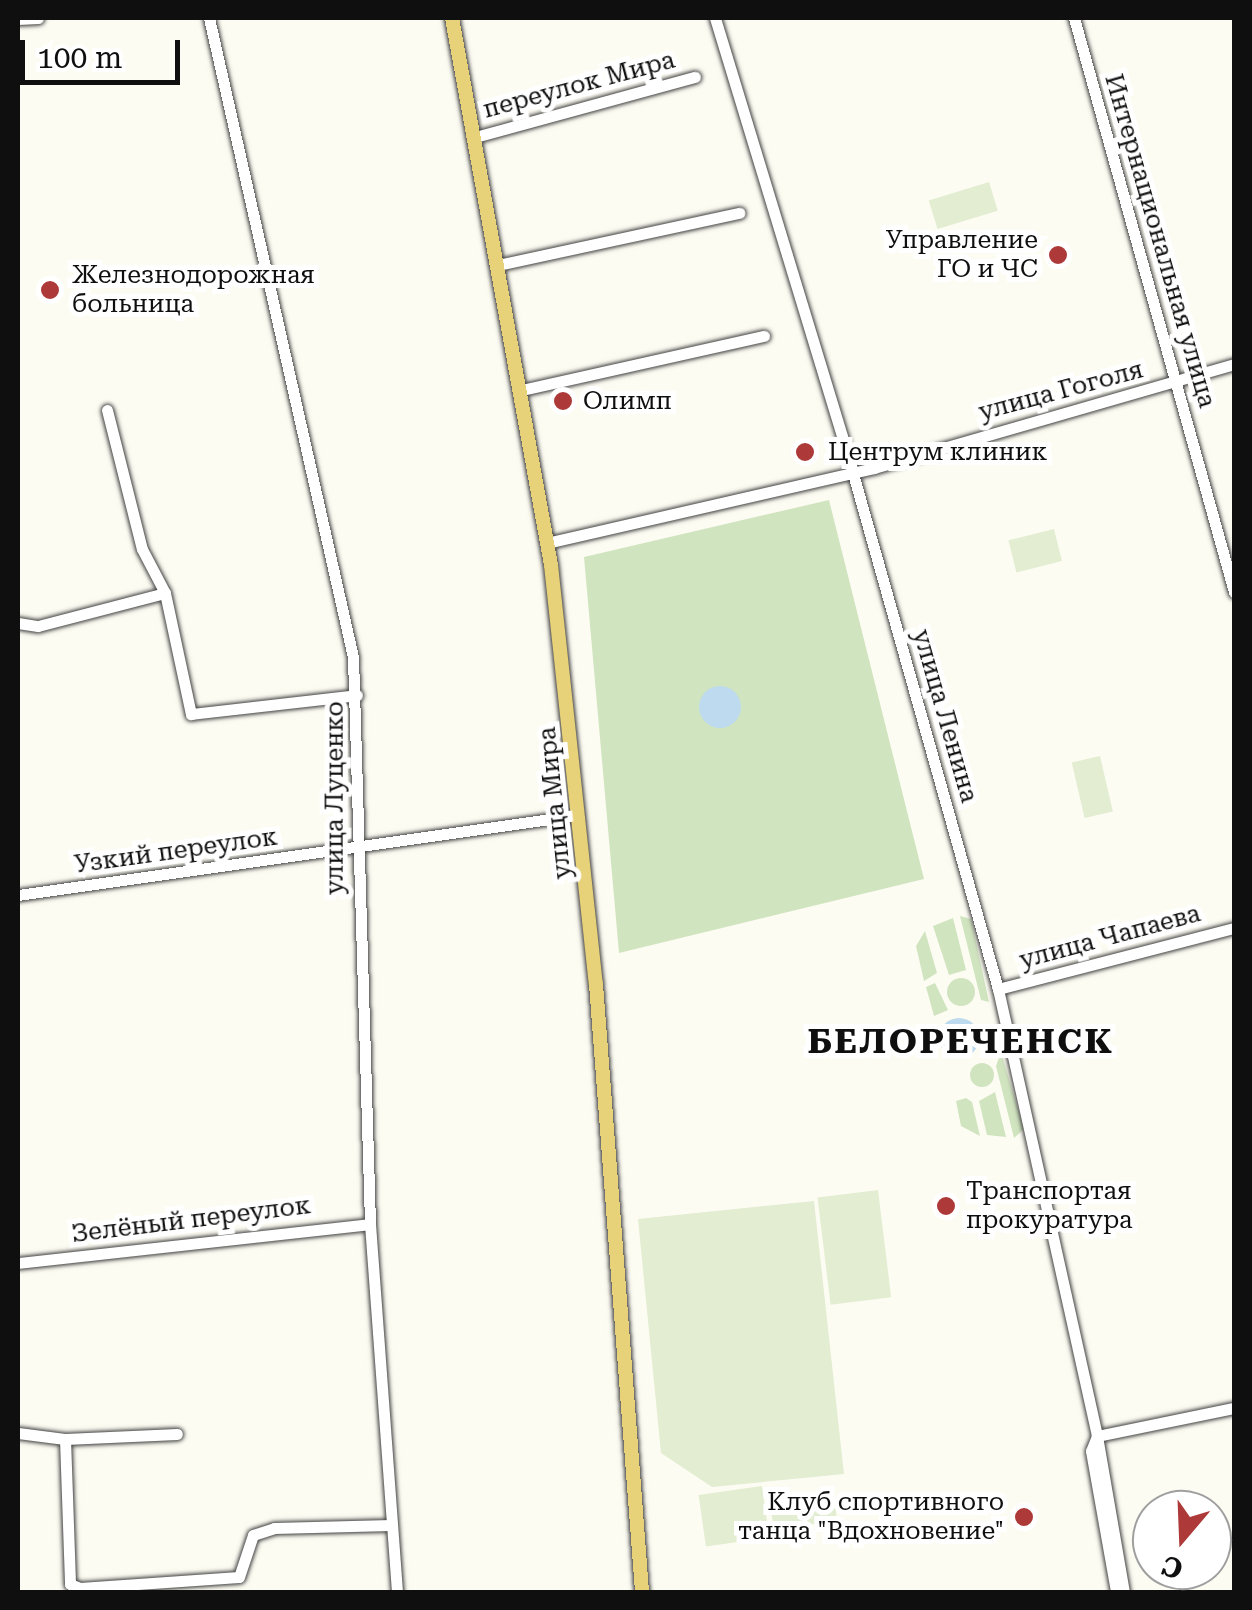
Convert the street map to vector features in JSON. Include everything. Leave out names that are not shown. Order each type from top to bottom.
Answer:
[{"type":"main road","name":"улица Мира","points":[[452,18],[547,543],[578,814],[642,1592]]},
{"type":"street","points":[[18,19],[38,18]]},
{"type":"street","name":"улица Луценко","points":[[209,18],[321,501],[357,695],[370,1224],[398,1592]]},
{"type":"street","name":"улица Ленина","points":[[715,18],[852,470],[998,990],[1097,1436],[1124,1592]]},
{"type":"street","name":"Интернациональная улица","points":[[1074,18],[1234,592]]},
{"type":"street","name":"переулок Мира","points":[[475,137],[695,76]]},
{"type":"street","points":[[498,265],[739,213]]},
{"type":"street","points":[[522,390],[764,336]]},
{"type":"street","name":"улица Гоголя","points":[[547,543],[852,470],[1178,384],[1234,364]]},
{"type":"street","points":[[107,410],[142,549],[165,593],[191,714],[357,695]]},
{"type":"street","points":[[18,623],[38,626],[165,593]]},
{"type":"street","name":"Узкий переулок","points":[[18,894],[276,861],[358,843],[578,814]]},
{"type":"street","name":"улица Чапаева","points":[[998,990],[1234,928]]},
{"type":"street","name":"Зелёный переулок","points":[[18,1263],[370,1224]]},
{"type":"street","points":[[1097,1436],[1234,1408]]},
{"type":"street","points":[[18,1433],[65,1440],[177,1434]]},
{"type":"street","name":"улица Ленина","points":[[1097,1436],[1091,1451],[1116,1592]]},
{"type":"street","points":[[65,1440],[70,1584],[80,1588],[239,1577],[254,1535],[274,1528],[392,1525]]},
{"type":"green space","points":[[989,182],[998,211],[938,229],[929,200]]},
{"type":"green space","points":[[829,500],[924,879],[619,953],[584,557]]},
{"type":"green space","points":[[1054,529],[1062,561],[1016,572],[1008,540]]},
{"type":"green space","points":[[1100,756],[1113,812],[1085,818],[1072,763]]},
{"type":"green space","points":[[960,916],[971,919],[989,1002],[981,1000]]},
{"type":"green space","points":[[953,918],[966,970],[949,975],[933,926]]},
{"type":"green space","points":[[925,931],[937,973],[924,981],[916,946]]},
{"type":"green space","points":[[961,978],[971,982],[975,992],[971,1002],[961,1006],[951,1002],[947,992],[951,982]]},
{"type":"green space","points":[[935,983],[948,1010],[934,1016],[926,987]]},
{"type":"green space","points":[[1001,1052],[1024,1129],[1014,1138],[996,1066]]},
{"type":"green space","points":[[982,1063],[994,1075],[982,1087],[970,1075]]},
{"type":"green space","points":[[995,1092],[1006,1137],[987,1135],[979,1101]]},
{"type":"green space","points":[[966,1098],[972,1102],[980,1136],[961,1126],[956,1101]]},
{"type":"green space","points":[[878,1190],[891,1297],[831,1305],[817,1197]]},
{"type":"green space","points":[[814,1201],[844,1474],[712,1487],[661,1453],[638,1219]]},
{"type":"green space","points":[[762,1486],[769,1537],[706,1546],[699,1495]]},
{"type":"green space","points":[[833,1491],[837,1521],[774,1530],[770,1500]]},
{"type":"water","points":[[720,686],[735,692],[741,707],[735,722],[720,728],[705,722],[699,707],[705,692]]},
{"type":"water","points":[[959,1018],[973,1024],[979,1038],[973,1052],[959,1058],[945,1052],[939,1038],[945,1024]]},
{"type":"place","name":"Управление ГО и ЧС","points":[[1058,255]]},
{"type":"place","name":"Железнодорожная больница","points":[[50,290]]},
{"type":"place","name":"Олимп","points":[[563,401]]},
{"type":"place","name":"Центрум клиник","points":[[805,452]]},
{"type":"place","name":"Транспортая прокуратура","points":[[946,1206]]},
{"type":"place","name":"Клуб спортивного танца \"Вдохновение\"","points":[[1024,1517]]},
{"type":"district","name":"БЕЛОРЕЧЕНСК","points":[[961,1042]]}]
